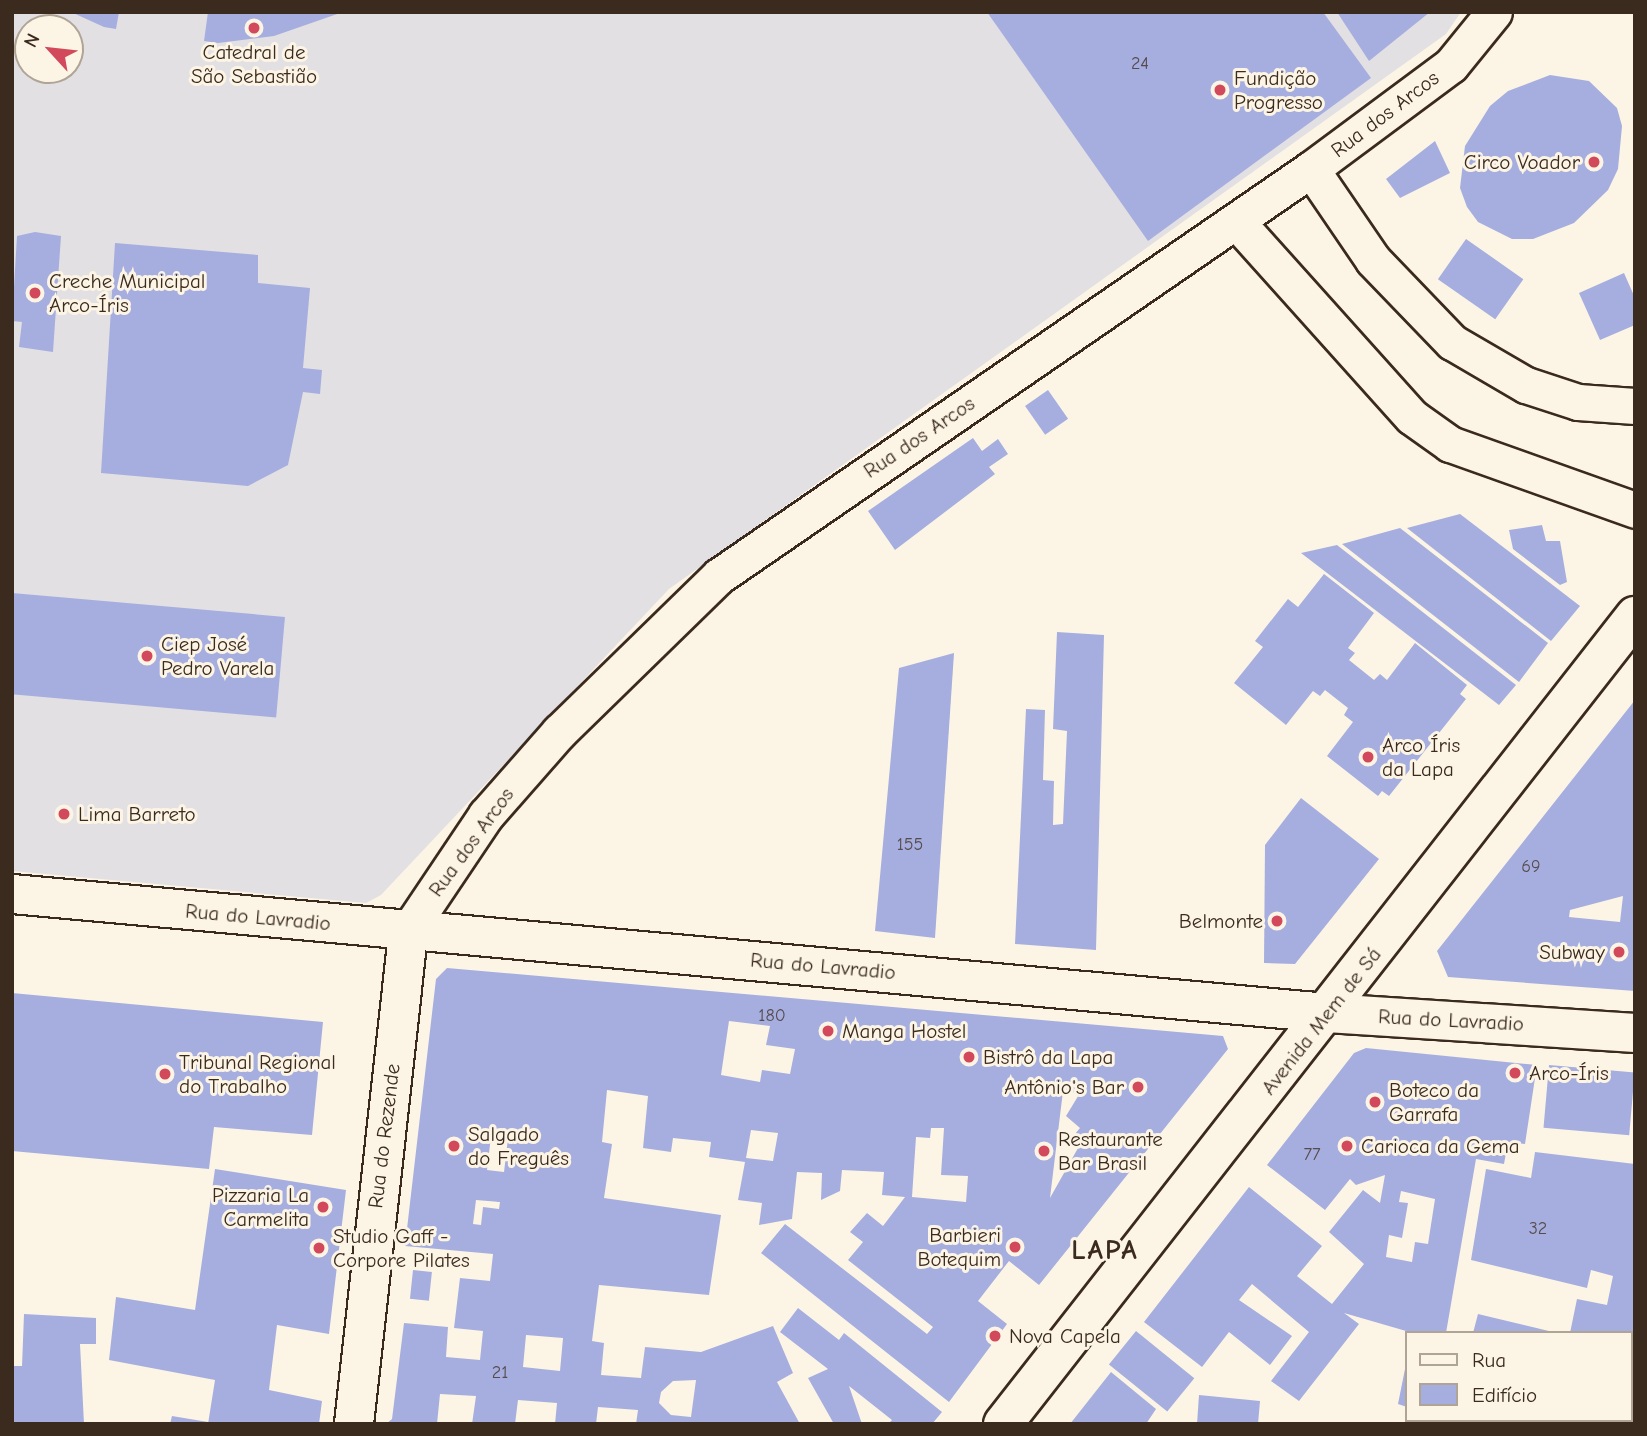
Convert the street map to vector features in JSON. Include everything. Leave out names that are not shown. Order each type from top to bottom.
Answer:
[{"type":"street","name":"Rua dos Arcos","points":[[408,931],[486,815],[559,732],[719,576],[1311,169],[1451,65],[1494,12]]},
{"type":"street","points":[[1311,169],[1373,260],[1452,342],[1526,385],[1578,402],[1635,406]]},
{"type":"street","points":[[1236,221],[1412,417],[1450,444],[1635,510]]},
{"type":"street","name":"Avenida Mem de Sá","points":[[1003,1424],[1635,616]]},
{"type":"street","name":"Rua do Lavradio","points":[[12,894],[1327,1013],[1635,1033]]},
{"type":"street","name":"Rua do Rezende","points":[[354,1424],[408,931]]},
{"type":"shaded area","points":[[12,12],[1461,12],[1446,34],[669,589],[381,895],[366,903],[12,871]]},
{"type":"building","points":[[71,12],[119,12],[116,29],[84,18],[84,14]]},
{"type":"building","name":"Catedral de São Sebastião","points":[[208,12],[343,12],[274,36],[218,43],[204,41]]},
{"type":"building","points":[[987,12],[1323,12],[1371,78],[1148,241]]},
{"type":"building","points":[[1337,12],[1430,12],[1369,61]]},
{"type":"building","points":[[1550,75],[1589,81],[1617,108],[1622,126],[1618,169],[1608,190],[1574,223],[1533,239],[1512,239],[1478,222],[1467,207],[1460,188],[1465,146],[1490,106],[1508,91]]},
{"type":"building","points":[[1435,141],[1450,173],[1400,198],[1386,179]]},
{"type":"building","name":"Creche Municipal Arco-Íris","points":[[35,232],[61,236],[53,352],[19,347],[22,322],[12,321],[17,236]]},
{"type":"building","points":[[1466,239],[1523,279],[1495,319],[1438,279]]},
{"type":"building","points":[[115,243],[258,255],[258,283],[310,288],[303,368],[322,370],[320,394],[303,392],[288,465],[248,486],[101,473]]},
{"type":"building","points":[[1624,273],[1635,298],[1635,325],[1600,340],[1579,293]]},
{"type":"building","points":[[1048,390],[1068,419],[1045,435],[1025,406]]},
{"type":"building","points":[[973,438],[982,451],[998,439],[1008,454],[989,467],[995,474],[895,550],[868,511]]},
{"type":"building","points":[[1460,514],[1580,606],[1551,641],[1407,528]]},
{"type":"building","points":[[1542,525],[1546,541],[1560,541],[1567,582],[1560,585],[1513,549],[1509,530]]},
{"type":"building","points":[[1400,528],[1548,643],[1519,682],[1342,544]]},
{"type":"building","points":[[1337,545],[1516,685],[1499,705],[1301,553]]},
{"type":"building","points":[[1324,574],[1374,613],[1348,648],[1355,653],[1349,660],[1374,680],[1380,674],[1387,680],[1415,643],[1467,685],[1460,694],[1466,699],[1389,796],[1382,791],[1378,796],[1327,756],[1353,722],[1344,715],[1348,708],[1325,690],[1320,696],[1313,691],[1286,725],[1234,683],[1263,647],[1255,641],[1288,599],[1298,607]]},
{"type":"building","name":"Ciep José Pedro Varela","points":[[12,593],[285,617],[276,717],[12,694]]},
{"type":"building","points":[[1057,632],[1104,635],[1096,950],[1015,944],[1026,709],[1045,710],[1043,780],[1054,781],[1053,825],[1063,824],[1067,731],[1053,729]]},
{"type":"building","points":[[954,653],[935,938],[875,931],[899,668]]},
{"type":"building","points":[[1635,700],[1635,991],[1448,977],[1437,951]],"holes":[[[1623,896],[1620,922],[1569,917],[1570,910]]]},
{"type":"building","points":[[1301,798],[1379,859],[1295,964],[1264,963],[1265,845]]},
{"type":"building","points":[[447,968],[1223,1036],[1228,1049],[1039,1285],[1009,1261],[978,1301],[1007,1324],[949,1402],[761,1253],[785,1224],[927,1334],[933,1327],[848,1260],[863,1242],[850,1232],[867,1213],[883,1226],[905,1197],[882,1195],[884,1172],[842,1170],[840,1191],[821,1200],[822,1173],[797,1172],[792,1219],[759,1225],[762,1203],[738,1200],[745,1162],[709,1157],[711,1142],[673,1138],[671,1152],[643,1148],[648,1096],[607,1090],[602,1142],[612,1144],[604,1198],[721,1215],[709,1295],[599,1285],[592,1341],[604,1343],[601,1375],[641,1378],[645,1347],[701,1352],[773,1326],[793,1373],[777,1382],[800,1424],[636,1424],[638,1410],[598,1407],[596,1424],[555,1424],[557,1403],[518,1400],[515,1424],[472,1424],[476,1396],[440,1394],[437,1424],[386,1424],[392,1419],[404,1323],[448,1327],[446,1357],[480,1360],[483,1331],[454,1328],[460,1278],[490,1281],[493,1254],[405,1246],[436,979]],"holes":[[[729,1021],[770,1026],[766,1045],[795,1049],[790,1074],[762,1070],[760,1082],[721,1075]],[[1063,1091],[1080,1093],[1066,1116],[1080,1128],[1069,1141],[1078,1148],[1050,1198]],[[492,1128],[509,1130],[504,1172],[487,1170]],[[931,1128],[944,1128],[941,1175],[968,1176],[966,1202],[912,1197],[916,1137],[930,1138]],[[751,1130],[778,1133],[773,1161],[746,1158]],[[476,1200],[500,1202],[499,1209],[483,1207],[481,1225],[473,1224]],[[526,1335],[563,1338],[560,1371],[523,1367]],[[696,1380],[691,1417],[671,1415],[659,1403],[661,1392],[673,1381]]]},
{"type":"building","name":"Tribunal Regional do Trabalho","points":[[12,993],[323,1022],[312,1135],[214,1127],[209,1169],[12,1151]]},
{"type":"building","points":[[1366,1048],[1537,1065],[1525,1144],[1508,1142],[1504,1164],[1476,1159],[1446,1331],[1406,1331],[1344,1313],[1359,1324],[1299,1401],[1271,1381],[1309,1332],[1252,1284],[1239,1300],[1292,1336],[1270,1365],[1229,1332],[1202,1367],[1144,1322],[1249,1187],[1322,1246],[1297,1276],[1332,1304],[1364,1264],[1329,1232],[1363,1190],[1380,1203],[1385,1175],[1356,1185],[1350,1179],[1325,1210],[1267,1165],[1354,1053]],"holes":[[[1401,1191],[1435,1199],[1428,1244],[1415,1242],[1412,1262],[1386,1257],[1389,1235],[1402,1238],[1408,1203],[1399,1202]]]},
{"type":"building","points":[[1549,1065],[1635,1072],[1629,1135],[1544,1128]]},
{"type":"building","points":[[1535,1152],[1635,1164],[1635,1424],[1525,1424],[1633,1422],[1633,1331],[1570,1331],[1577,1299],[1607,1305],[1613,1276],[1591,1270],[1587,1288],[1471,1260],[1486,1169],[1531,1178]]},
{"type":"building","points":[[215,1169],[346,1190],[329,1334],[277,1325],[269,1390],[322,1401],[319,1424],[208,1424],[215,1380],[109,1360],[116,1297],[195,1310]]},
{"type":"building","points":[[413,1270],[432,1272],[429,1301],[410,1299]]},
{"type":"building","points":[[798,1308],[839,1340],[844,1333],[942,1412],[932,1424],[888,1424],[892,1420],[849,1386],[862,1424],[834,1424],[808,1378],[828,1369],[780,1332]]},
{"type":"building","points":[[24,1314],[96,1318],[96,1344],[80,1344],[84,1424],[12,1424],[12,1366],[22,1366]]},
{"type":"building","points":[[1478,1314],[1549,1331],[1474,1331]]},
{"type":"building","points":[[1136,1331],[1194,1378],[1167,1412],[1109,1364]]},
{"type":"building","points":[[1406,1364],[1406,1407],[1398,1404]]},
{"type":"building","points":[[1111,1372],[1156,1409],[1146,1424],[1070,1424]]},
{"type":"building","points":[[1199,1395],[1260,1401],[1258,1424],[1197,1424]]},
{"type":"building","points":[[172,1416],[208,1422],[208,1424],[170,1424]]},
{"type":"place","name":"Catedral de São Sebastião","points":[[254,28]]},
{"type":"place","name":"Fundição Progresso","points":[[1220,90]]},
{"type":"place","name":"Circo Voador","points":[[1594,162]]},
{"type":"place","name":"Creche Municipal Arco-Íris","points":[[35,293]]},
{"type":"place","name":"Ciep José Pedro Varela","points":[[147,656]]},
{"type":"place","name":"Arco Íris da Lapa","points":[[1368,757]]},
{"type":"place","name":"Lima Barreto","points":[[64,814]]},
{"type":"place","name":"Belmonte","points":[[1277,921]]},
{"type":"place","name":"Subway","points":[[1619,952]]},
{"type":"place","name":"Manga Hostel","points":[[828,1031]]},
{"type":"place","name":"Bistrô da Lapa","points":[[969,1057]]},
{"type":"place","name":"Arco-Íris","points":[[1515,1073]]},
{"type":"place","name":"Tribunal Regional do Trabalho","points":[[165,1074]]},
{"type":"place","name":"Antônio's Bar","points":[[1138,1087]]},
{"type":"place","name":"Boteco da Garrafa","points":[[1375,1102]]},
{"type":"place","name":"Salgado do Freguês","points":[[454,1146]]},
{"type":"place","name":"Carioca da Gema","points":[[1347,1146]]},
{"type":"place","name":"Restaurante Bar Brasil","points":[[1044,1151]]},
{"type":"place","name":"Pizzaria La Carmelita","points":[[323,1207]]},
{"type":"place","name":"Barbieri Botequim","points":[[1015,1247]]},
{"type":"place","name":"Studio Gaff - Corpore Pilates","points":[[319,1248]]},
{"type":"place","name":"Nova Capela","points":[[995,1336]]},
{"type":"district","name":"LAPA","points":[[1105,1250]]}]
